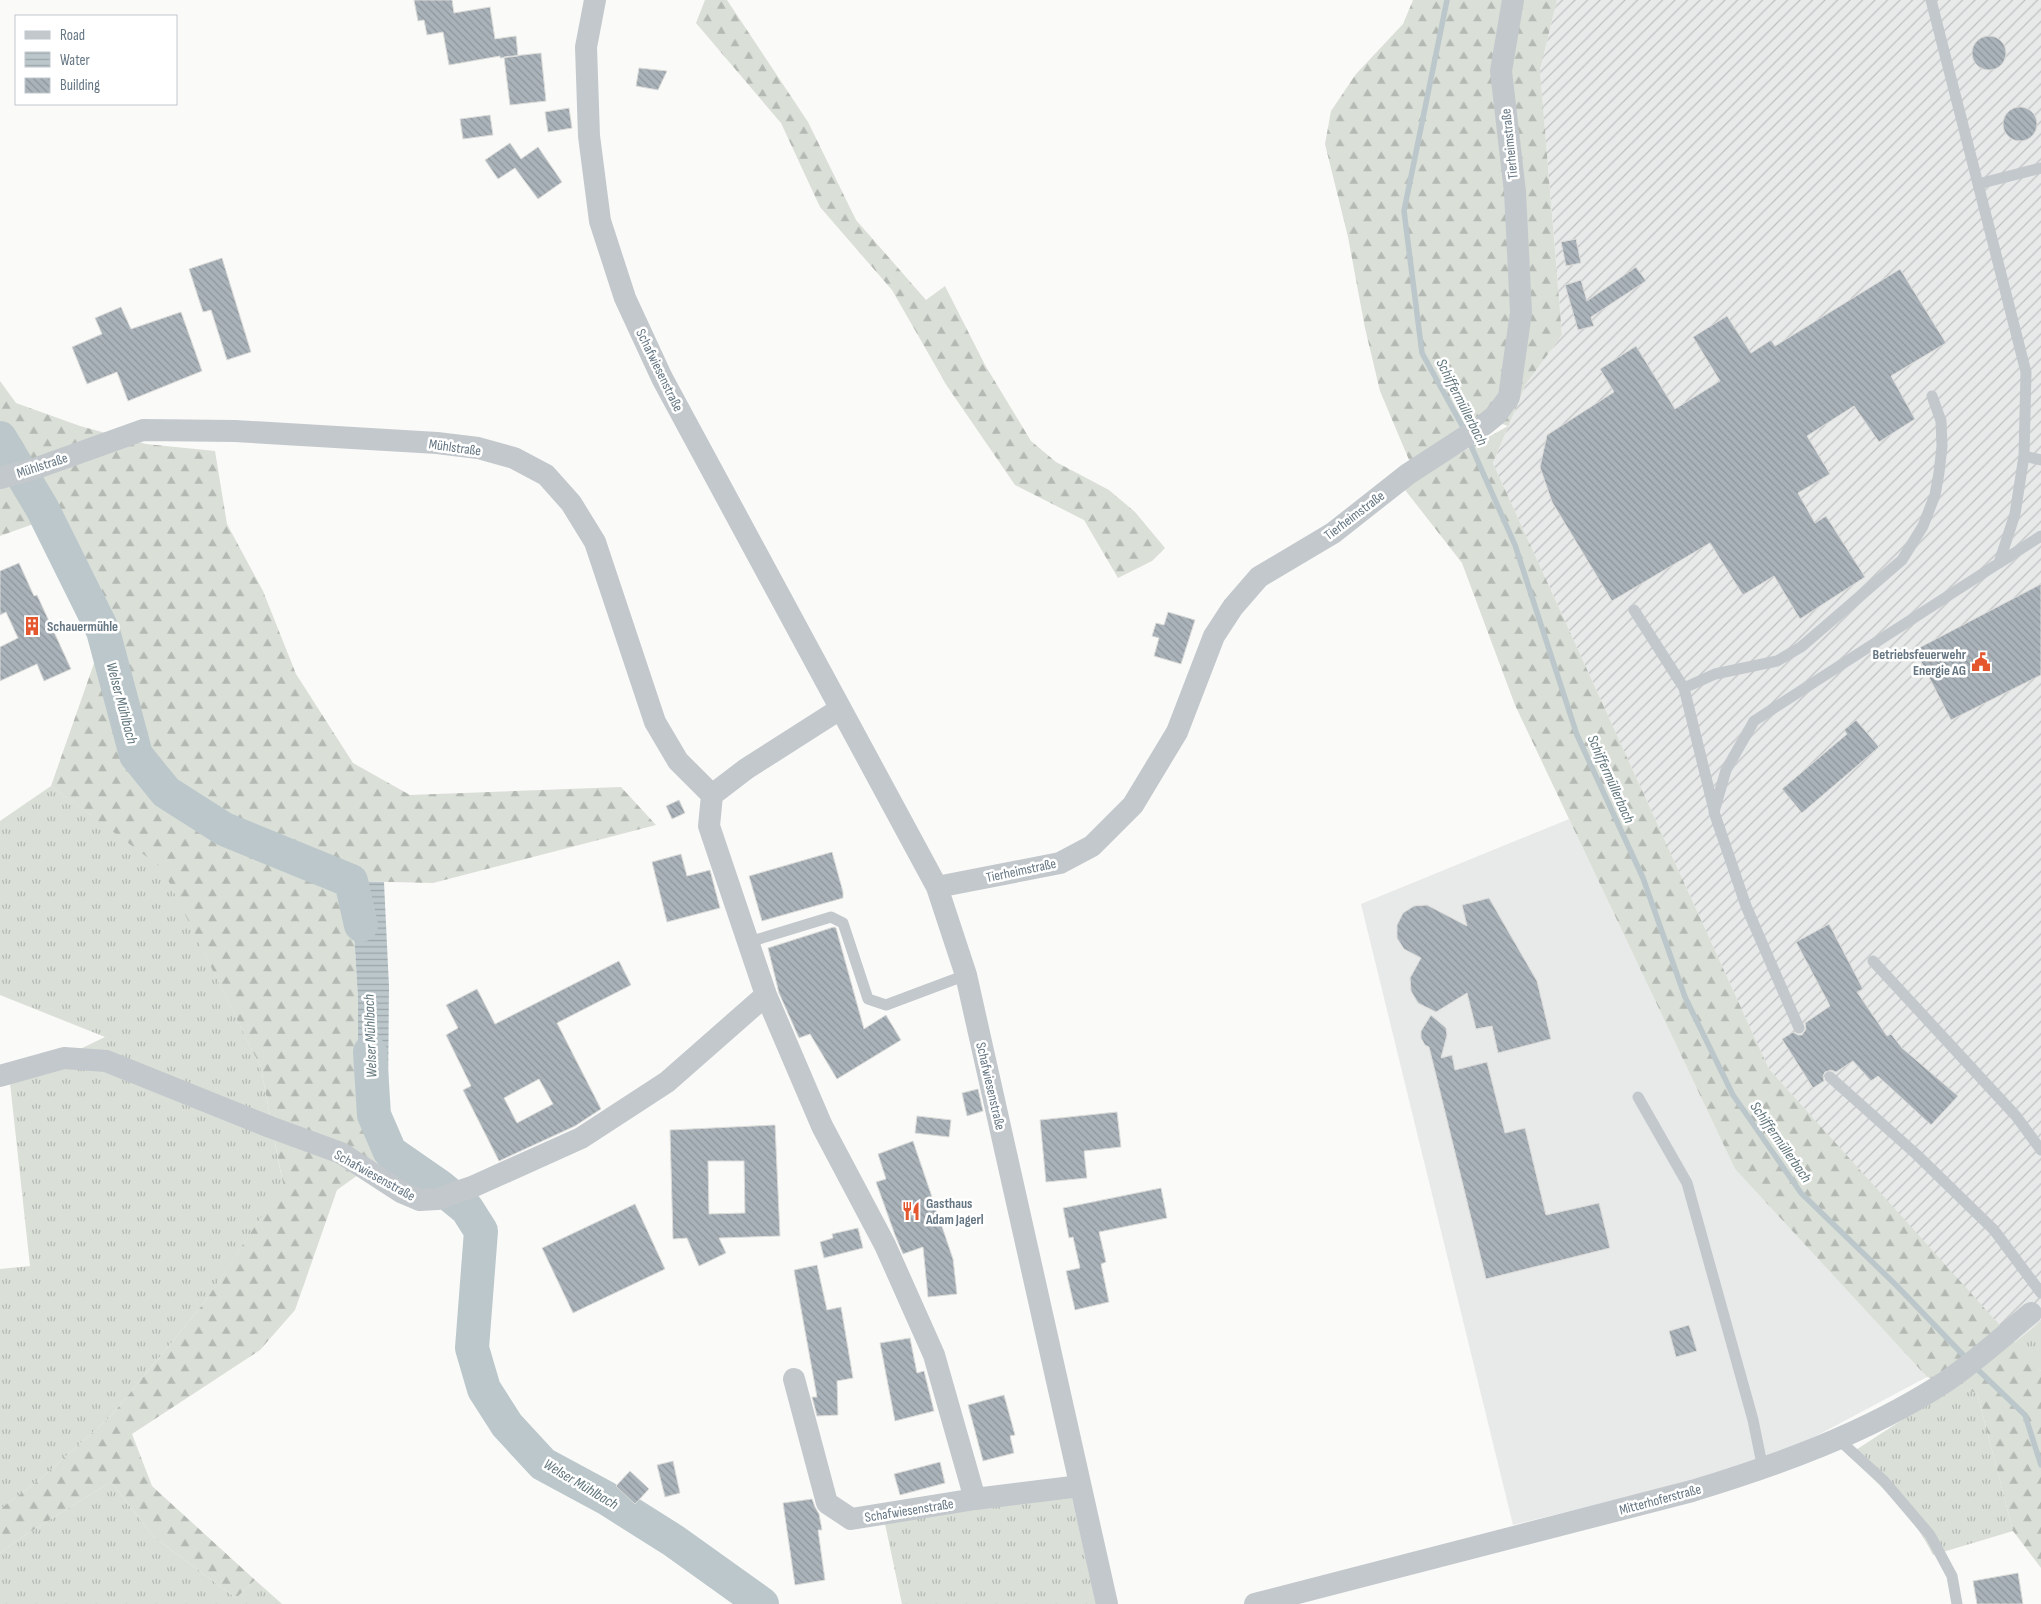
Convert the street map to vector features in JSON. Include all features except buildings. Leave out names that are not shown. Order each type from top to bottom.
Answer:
[{"type":"street","name":"Schafwiesenstraße","points":[[595,0],[586,47],[589,136],[600,222],[625,298],[662,378],[938,887],[966,975],[1107,1604]]},
{"type":"street","name":"Tierheimstraße","points":[[938,887],[1060,863],[1092,846],[1132,805],[1177,732],[1214,636],[1233,607],[1259,576],[1333,533],[1408,474],[1485,424],[1496,414],[1509,397],[1521,312],[1515,192],[1501,71],[1513,0]]},
{"type":"street","name":"Mühlstraße","points":[[1,478],[34,469],[143,430],[235,431],[438,443],[478,448],[514,458],[546,475],[571,503],[595,542],[654,722],[678,761],[712,795]]},
{"type":"street","points":[[840,709],[746,769],[712,795],[709,826],[766,995],[822,1126],[885,1245],[934,1355],[975,1499]]},
{"type":"street","name":"Schafwiesenstraße","points":[[0,1076],[64,1058],[106,1061],[270,1127],[341,1153],[401,1192],[420,1200],[437,1199],[472,1187],[581,1138],[667,1082],[766,995]]},
{"type":"street","name":"Mitterhoferstraße","points":[[1255,1604],[1692,1491],[1763,1470],[1894,1412],[1943,1384],[1984,1353],[2038,1303]]},
{"type":"street","name":"Schafwiesenstraße","points":[[794,1379],[826,1503],[851,1519],[975,1499],[1080,1486]]},
{"type":"lane","points":[[1932,0],[2026,372],[2024,456],[2014,514],[1999,563]]},
{"type":"lane","points":[[1978,184],[2041,168]]},
{"type":"lane","points":[[1684,688],[1715,674],[1778,661],[1802,647],[1902,560],[1923,526],[1934,495],[1939,473],[1942,446],[1941,422],[1932,396]]},
{"type":"lane","points":[[2024,456],[2041,460]]},
{"type":"lane","points":[[1714,812],[1726,770],[1754,721],[2041,536]]},
{"type":"lane","points":[[1634,610],[1684,688],[1714,812],[1746,906],[1799,1028]]},
{"type":"lane","points":[[749,942],[831,917],[843,923],[868,999],[886,1005],[966,975]]},
{"type":"lane","points":[[1873,961],[2016,1116],[2041,1150]]},
{"type":"lane","points":[[1830,1077],[1916,1154],[1994,1230],[2038,1303]]},
{"type":"lane","points":[[1638,1097],[1687,1183],[1753,1420],[1763,1470]]},
{"type":"lane","points":[[1837,1438],[1884,1481],[1930,1535],[1952,1576],[1957,1604]]},
{"type":"shaded area","points":[[1557,0],[2041,0],[2041,1321],[2014,1343],[1769,1069],[1493,463],[1526,384],[1562,335],[1540,70]]},
{"type":"shaded area","points":[[1569,819],[1735,1169],[1927,1377],[1803,1443],[1713,1476],[1513,1525],[1361,904]]},
{"type":"green space","points":[[705,0],[727,0],[808,122],[856,220],[926,300],[945,286],[985,365],[1031,441],[1056,462],[1109,490],[1135,512],[1165,548],[1152,561],[1118,578],[1084,520],[1015,485],[947,386],[892,290],[820,207],[781,123],[696,23]]},
{"type":"green space","points":[[1413,0],[1557,0],[1540,70],[1562,335],[1526,384],[1493,463],[1769,1069],[2041,1371],[2041,1568],[2013,1531],[1977,1393],[1927,1377],[1735,1169],[1515,705],[1462,563],[1402,486],[1508,426],[1488,419],[1412,467],[1380,391],[1365,328],[1348,237],[1325,144],[1331,111],[1356,74],[1403,24]]},
{"type":"green space","points":[[0,381],[16,403],[80,426],[146,444],[215,451],[227,524],[263,591],[296,674],[353,763],[410,795],[621,787],[656,825],[433,883],[351,881],[358,999],[358,1098],[390,1152],[337,1190],[295,1310],[260,1350],[132,1434],[152,1486],[255,1580],[236,1598],[154,1537],[111,1482],[25,1535],[0,1553],[0,1509],[38,1481],[111,1416],[204,1303],[283,1184],[261,1068],[162,868],[51,786],[106,629],[39,522],[0,536]]},
{"type":"green space","points":[[51,786],[162,867],[261,1068],[283,1185],[204,1303],[111,1416],[38,1481],[0,1509],[0,1269],[30,1266],[10,1083],[105,1037],[0,995],[0,821]]},
{"type":"green space","points":[[2041,1321],[2041,1371],[2014,1343]]},
{"type":"green space","points":[[1956,1385],[1977,1393],[2013,1531],[1933,1555],[1906,1514],[1884,1489],[1848,1455]]},
{"type":"green space","points":[[1067,1478],[1097,1604],[902,1604],[881,1505]]},
{"type":"green space","points":[[111,1482],[154,1537],[236,1598],[255,1580],[282,1604],[0,1604],[0,1553],[25,1535]]},
{"type":"water","points":[[351,881],[384,882],[389,987],[388,1096],[358,1099],[358,999]]},
{"type":"waterway","name":"Schiffermüllerbach","points":[[1447,0],[1404,211],[1422,353],[1465,431]]},
{"type":"waterway","name":"Welser Mühlbach","points":[[0,438],[42,508],[103,631],[136,755],[166,792],[224,829],[351,881],[361,925]]},
{"type":"waterway","name":"Schiffermüllerbach","points":[[1468,439],[1515,545],[1577,735],[1643,878],[1685,997],[1733,1095],[1801,1193],[1896,1285],[1968,1360]]},
{"type":"waterway","name":"Welser Mühlbach","points":[[370,1052],[374,1115],[390,1152],[439,1186],[467,1209],[481,1231],[472,1348],[484,1389],[507,1425],[543,1464],[606,1498],[674,1541],[762,1604]]},
{"type":"waterway","name":"Schiffermüllerbach","points":[[1974,1366],[2025,1415],[2041,1465]]},
{"type":"place","name":"Schauermühle","points":[[32,626]]},
{"type":"place","name":"Betriebsfeuerwehr Energie AG","points":[[1981,662]]},
{"type":"place","name":"Gasthaus Adam Jagerl","points":[[911,1211]]}]
